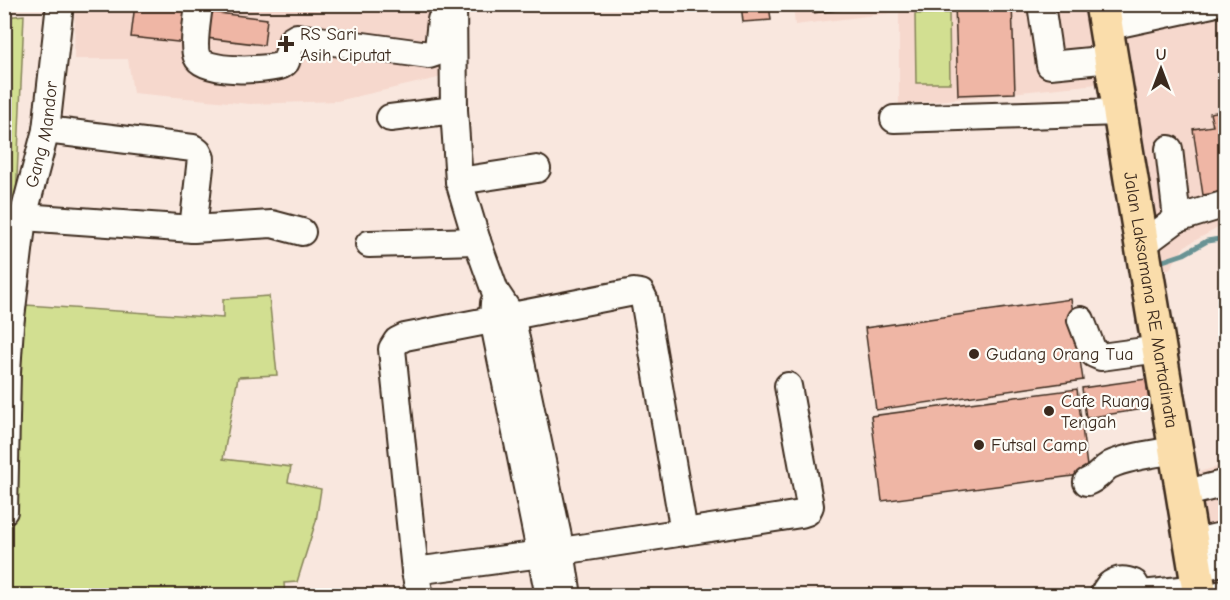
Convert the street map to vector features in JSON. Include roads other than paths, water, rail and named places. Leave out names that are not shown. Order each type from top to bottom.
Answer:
[{"type":"highway","name":"Jalan Laksamana RE Martadinata","points":[[1106,30],[1183,494],[1207,578]]},
{"type":"street","name":"Gang Mandor","points":[[4,511],[5,372],[23,217],[46,130],[60,4]]},
{"type":"street","points":[[199,4],[195,48],[197,58],[205,65],[240,69],[282,65],[286,62],[292,40],[297,37],[429,55],[438,49],[443,4]]},
{"type":"street","points":[[453,4],[454,110],[459,181],[502,317],[551,553],[568,596]]},
{"type":"street","points":[[1041,4],[1050,65],[1106,30],[1212,4]]},
{"type":"street","points":[[390,118],[454,110]]},
{"type":"street","points":[[894,119],[1120,112]]},
{"type":"street","points":[[46,130],[194,148],[201,158],[193,228]]},
{"type":"street","points":[[1169,149],[1177,219]]},
{"type":"street","points":[[459,181],[537,169]]},
{"type":"street","points":[[1142,245],[1177,219],[1226,204]]},
{"type":"street","points":[[23,217],[193,228],[272,224],[302,232]]},
{"type":"street","points":[[369,244],[477,241]]},
{"type":"street","points":[[684,532],[654,350],[641,293],[634,292],[502,317],[405,337],[396,341],[392,349],[418,583],[551,553],[801,514],[807,512],[810,506],[788,386]]},
{"type":"street","points":[[1081,320],[1094,354],[1101,357],[1159,349]]},
{"type":"street","points":[[1087,482],[1096,479],[1108,465],[1149,454],[1176,450]]},
{"type":"street","points":[[1183,494],[1226,483]]},
{"type":"street","points":[[1097,594],[1120,580],[1134,583],[1142,595],[1207,578],[1226,535]]},
{"type":"street","points":[[549,596],[551,553]]},
{"type":"waterway","points":[[1163,261],[1184,254],[1207,241],[1226,238]]},
{"type":"place","name":"RS Sari Asih Ciputat","points":[[286,44]]},
{"type":"place","name":"Gudang Orang Tua","points":[[974,354]]},
{"type":"place","name":"Cafe Ruang Tengah","points":[[1049,411]]},
{"type":"place","name":"Futsal Camp","points":[[979,445]]}]
